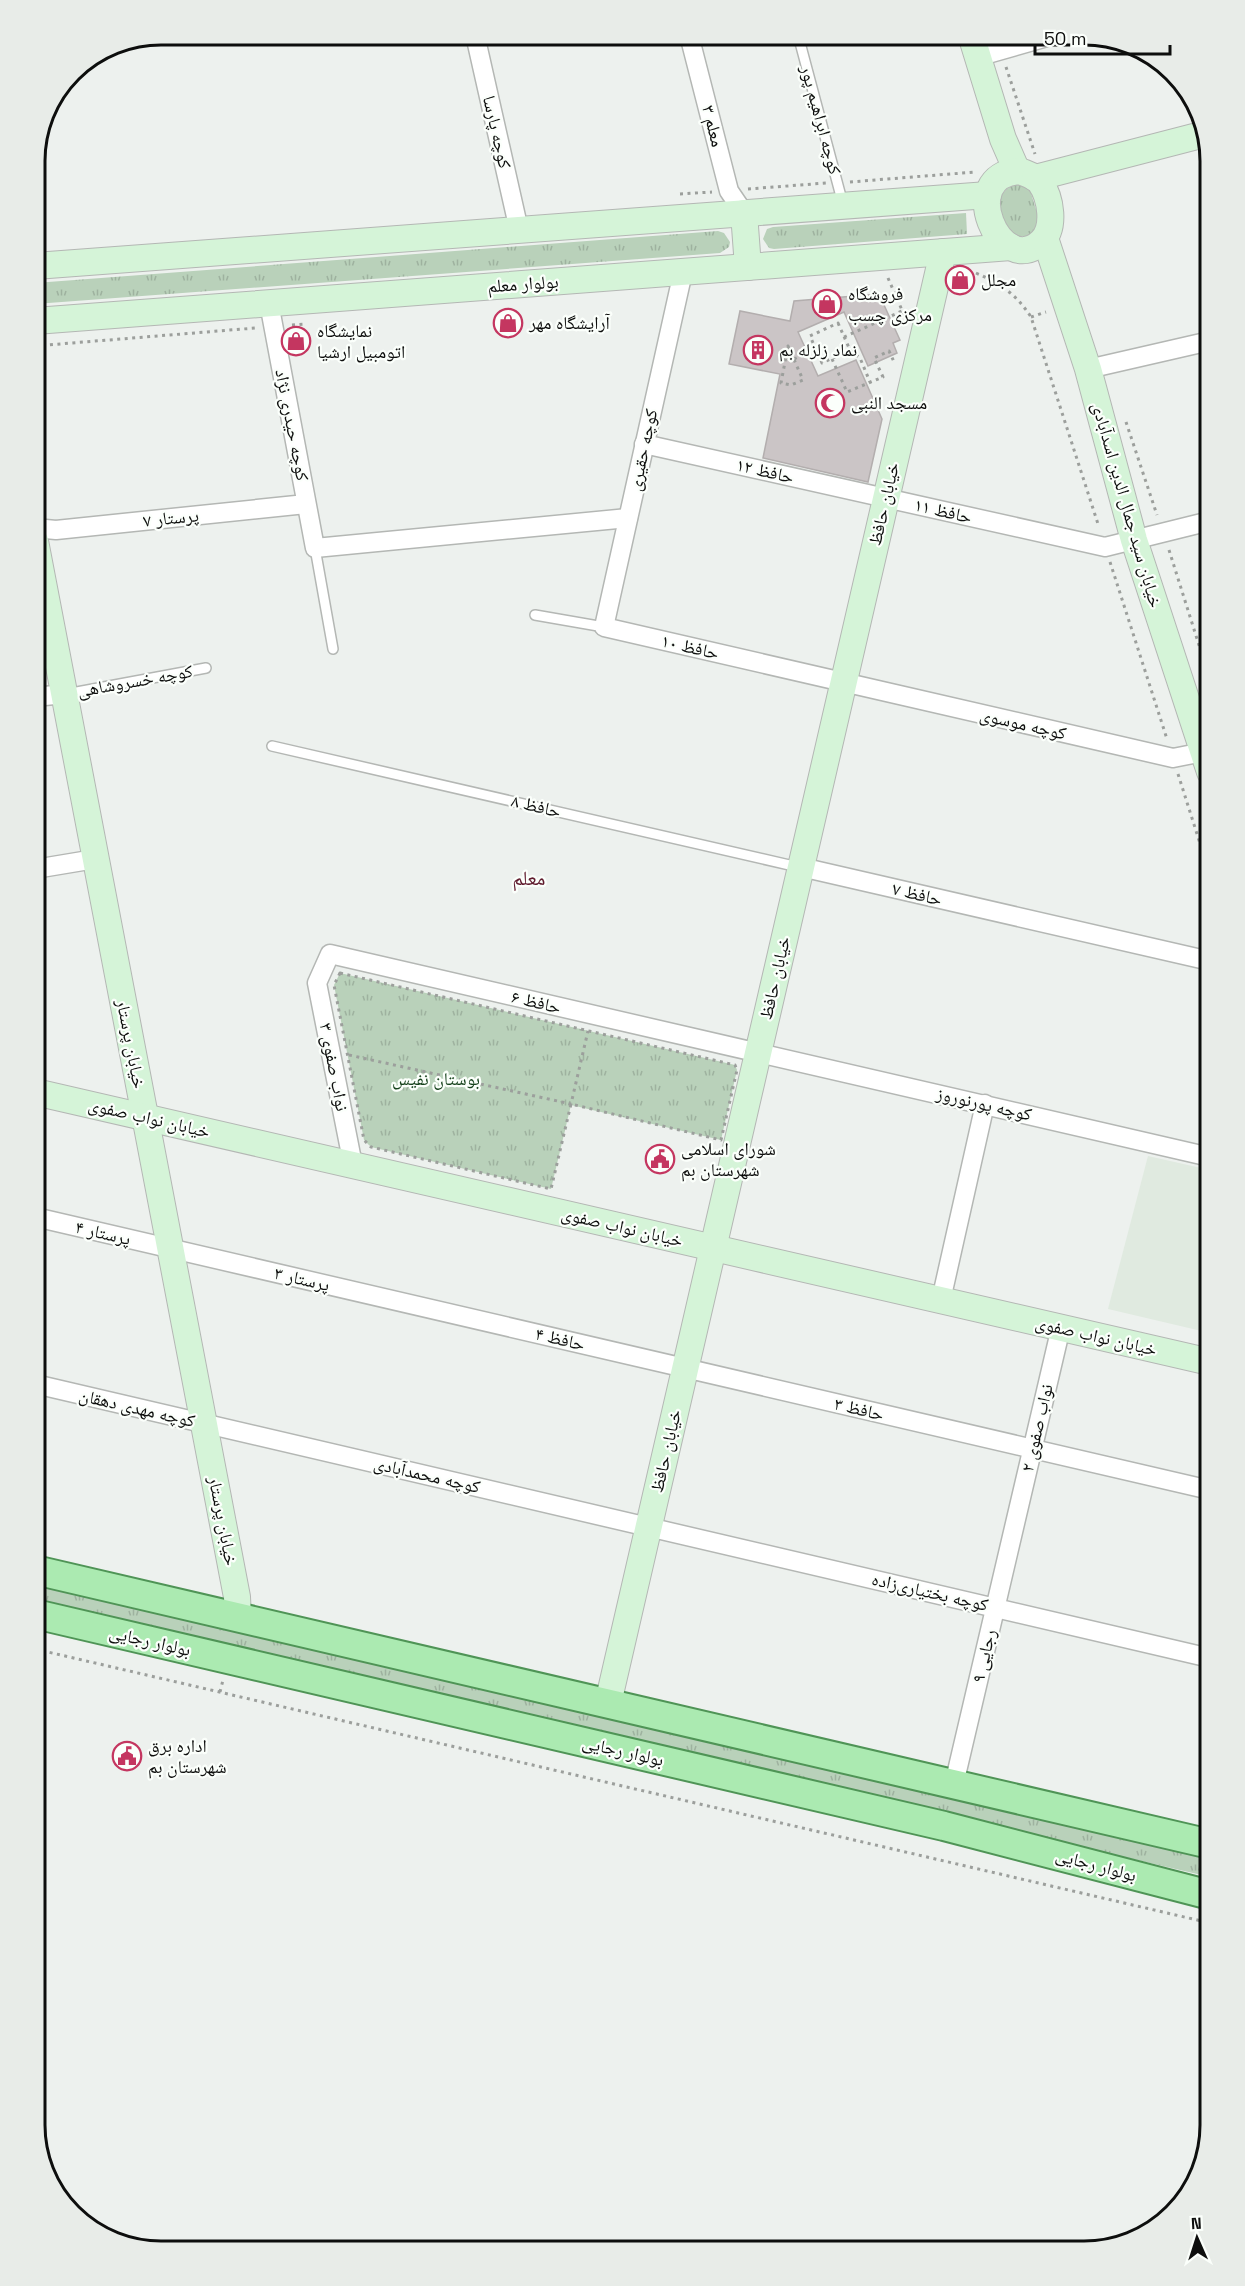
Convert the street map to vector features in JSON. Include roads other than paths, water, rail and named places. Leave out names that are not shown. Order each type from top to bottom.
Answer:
[{"type":"main road","points":[[45,1573],[1200,1842]]},
{"type":"main road","name":"بولوار رجایی","points":[[45,1617],[944,1826],[1200,1892]]},
{"type":"main road","points":[[410,1702],[420,1660]]},
{"type":"street","name":"کوچه پارسا","points":[[476,45],[519,230]]},
{"type":"street","name":"معلم ۳","points":[[692,45],[729,190],[744,213]]},
{"type":"street","points":[[974,46],[1003,139],[1026,175],[1044,192],[1050,214],[1051,224],[1045,238],[1029,249],[1011,247],[998,239],[988,207],[988,195],[998,177],[1026,175],[1197,136]]},
{"type":"street","points":[[45,265],[988,195]]},
{"type":"street","points":[[744,213],[748,267]]},
{"type":"street","name":"خیابان سید جمال الدین اسدآبادی","points":[[1045,238],[1088,369],[1134,540],[1200,734]]},
{"type":"street","name":"بولوار معلم","points":[[45,320],[1011,247]]},
{"type":"street","name":"خیابان حافظ","points":[[608,1703],[943,252]]},
{"type":"street","name":"کوچه حقیری","points":[[603,627],[683,272]]},
{"type":"street","name":"کوچه حیدری نژاد","points":[[269,303],[315,548]]},
{"type":"street","points":[[1088,369],[1200,342]]},
{"type":"street","name":"حافظ ۱۲","points":[[644,444],[886,498]]},
{"type":"street","name":"حافظ ۱۱","points":[[886,498],[1105,547],[1134,540]]},
{"type":"street","name":"پرستار ۷","points":[[45,529],[56,530],[306,504]]},
{"type":"street","points":[[315,548],[628,518]]},
{"type":"street","points":[[1134,540],[1200,524]]},
{"type":"street","name":"خیابان پرستار","points":[[45,594],[237,1597],[238,1617]]},
{"type":"street","name":"حافظ ۱۰","points":[[603,627],[844,681]]},
{"type":"street","name":"کوچه موسوی","points":[[844,681],[1173,758],[1200,758]]},
{"type":"street","points":[[45,696],[64,694]]},
{"type":"street","points":[[45,867],[95,859]]},
{"type":"street","name":"حافظ ۷","points":[[801,867],[1200,959]]},
{"type":"street","name":"حافظ ۶","points":[[324,969],[330,954],[590,1023],[757,1053]]},
{"type":"street","name":"نواب صفوی ۳","points":[[324,969],[318,983],[339,1051],[353,1165]]},
{"type":"street","name":"کوچه پورنوروز","points":[[757,1053],[778,1055],[1200,1155]]},
{"type":"street","name":"خیابان نواب صفوی","points":[[45,1094],[1200,1360]]},
{"type":"street","points":[[940,1300],[985,1104]]},
{"type":"street","name":"پرستار ۴","points":[[45,1219],[171,1248]]},
{"type":"street","name":"پرستار ۳","points":[[171,1248],[434,1310]]},
{"type":"street","name":"حافظ ۴","points":[[434,1310],[686,1368]]},
{"type":"street","name":"نواب صفوی ۲","points":[[1014,1528],[1061,1328]]},
{"type":"street","name":"حافظ ۳","points":[[686,1368],[1200,1488]]},
{"type":"street","name":"کوچه مهدی دهقان","points":[[45,1386],[204,1424]]},
{"type":"street","name":"کوچه محمدآبادی","points":[[204,1424],[649,1526]]},
{"type":"street","name":"کوچه بختیاری‌زاده","points":[[649,1526],[1200,1656]]},
{"type":"street","name":"رجایی ۹","points":[[954,1784],[1014,1528]]},
{"type":"lane","name":"کوچه ابراهیم پور","points":[[801,45],[843,206]]},
{"type":"lane","points":[[315,548],[333,649]]},
{"type":"lane","name":"حافظ ۱۰","points":[[535,615],[603,627]]},
{"type":"lane","name":"کوچه خسروشاهی","points":[[64,694],[206,668]]},
{"type":"lane","name":"حافظ ۸","points":[[272,746],[801,867]]},
{"type":"place","name":"مجلل","points":[[960,280]]},
{"type":"place","name":"فروشگاه مرکزی چسب","points":[[827,304]]},
{"type":"place","name":"آرایشگاه مهر","points":[[508,323]]},
{"type":"place","name":"نمایشگاه اتومبیل ارشیا","points":[[296,341]]},
{"type":"place","name":"نماد زلزله بم","points":[[758,350]]},
{"type":"place","name":"مسجد النبی","points":[[830,403]]},
{"type":"place","name":"شورای اسلامی شهرستان بم","points":[[660,1159]]},
{"type":"place","name":"اداره برق شهرستان بم","points":[[127,1756]]},
{"type":"district","name":"معلم","points":[[529,878]]},
{"type":"park label","name":"بوستان نفیس","points":[[436,1079]]}]
